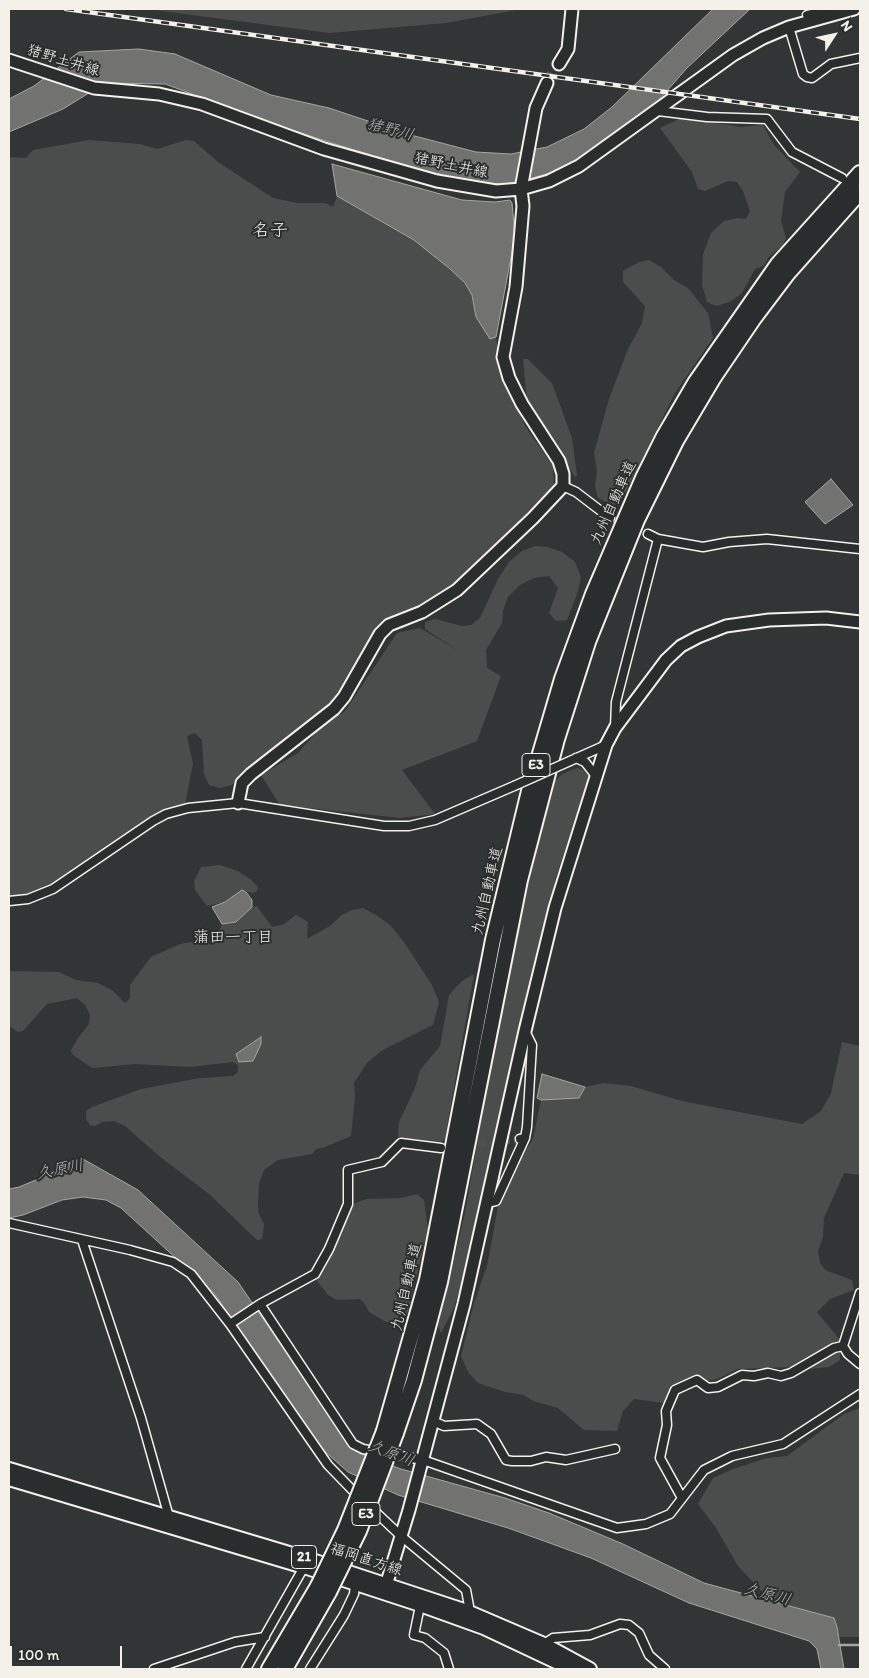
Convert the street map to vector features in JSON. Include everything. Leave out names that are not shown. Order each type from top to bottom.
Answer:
[{"type":"highway","name":"九州自動車道","points":[[269,1669],[324,1589],[359,1531],[390,1432],[427,1280],[493,940],[529,791],[562,679],[593,594],[643,478],[664,436],[696,382],[778,264],[860,173]]},
{"type":"highway","name":"九州自動車道","points":[[390,1432],[414,1380],[440,1282],[506,942],[522,870],[557,739],[588,642],[641,511],[676,441],[714,377],[754,318],[788,273],[860,192]]},
{"type":"highway","name":"九州自動車道","points":[[285,1669],[324,1589]]},
{"type":"main road","name":"福岡直方線","points":[[9,1469],[169,1518],[421,1601],[571,1669]]},
{"type":"main road","name":"福岡直方線","points":[[9,1479],[355,1584],[385,1589]]},
{"type":"main road","name":"福岡直方線","points":[[421,1601],[468,1611],[544,1644],[590,1669]]},
{"type":"street","points":[[559,64],[568,48],[572,9]]},
{"type":"street","points":[[807,15],[830,9]]},
{"type":"street","name":"猪野土井線","points":[[9,60],[45,74],[94,88],[159,94],[202,104],[324,149],[437,181],[496,190],[549,181],[579,166],[658,111],[733,55],[763,38],[789,27],[854,9]]},
{"type":"street","points":[[789,27],[803,74],[807,77],[812,78],[831,64],[860,58]]},
{"type":"street","points":[[238,803],[242,784],[251,774],[334,709],[344,697],[380,634],[389,625],[422,612],[457,590],[533,518],[563,486],[563,474],[559,461],[522,404],[509,378],[503,357],[516,287],[523,206],[522,185],[536,108],[547,83]]},
{"type":"street","points":[[658,111],[707,117],[767,119],[792,152],[842,178]]},
{"type":"street","points":[[563,486],[576,492],[610,518]]},
{"type":"street","points":[[648,534],[658,539],[703,547],[729,542],[768,539],[860,549]]},
{"type":"street","points":[[615,728],[616,702],[658,539]]},
{"type":"street","points":[[385,1589],[434,1422],[464,1304],[525,1031],[555,908],[606,745],[615,728],[666,660],[681,646],[698,637],[726,626],[769,620],[826,618],[860,622]]},
{"type":"street","points":[[9,901],[28,899],[53,889],[166,814],[188,808],[238,803],[384,826],[409,826],[435,820],[606,745]]},
{"type":"street","points":[[573,760],[585,762],[596,776]]},
{"type":"street","points":[[486,1203],[496,1201],[523,1138],[532,1045],[525,1031]]},
{"type":"street","points":[[232,1323],[260,1304],[315,1274],[348,1204],[348,1170],[382,1162],[401,1143],[442,1148]]},
{"type":"street","points":[[9,1223],[130,1250],[173,1262],[191,1274],[203,1286],[232,1323],[328,1464],[350,1489],[401,1536],[466,1590],[468,1611]]},
{"type":"street","points":[[82,1240],[141,1418],[169,1518]]},
{"type":"street","points":[[843,1346],[860,1293]]},
{"type":"street","points":[[260,1304],[353,1444],[363,1449],[423,1460],[617,1528],[646,1524],[670,1514],[704,1470],[732,1456],[782,1444],[860,1394]]},
{"type":"street","points":[[843,1346],[852,1358],[860,1364]]},
{"type":"street","points":[[682,1498],[660,1458],[667,1425],[666,1411],[675,1390],[697,1380],[708,1388],[718,1388],[742,1375],[768,1373],[781,1376],[792,1373],[834,1348],[843,1346]]},
{"type":"street","points":[[434,1422],[444,1426],[477,1424],[491,1434],[506,1460],[512,1461],[531,1461],[546,1457],[566,1460],[615,1449]]},
{"type":"street","points":[[246,1669],[304,1567]]},
{"type":"street","points":[[310,1669],[344,1615],[354,1594],[355,1584]]},
{"type":"street","points":[[421,1601],[414,1635],[425,1638],[444,1653],[449,1669]]},
{"type":"street","points":[[544,1644],[553,1638],[590,1635],[620,1624],[629,1625],[639,1634],[649,1655],[665,1669]]},
{"type":"street","points":[[154,1669],[235,1642],[265,1637]]},
{"type":"shaded area","points":[[147,9],[522,9],[446,23],[329,33]]},
{"type":"shaded area","points":[[690,118],[740,127],[763,125],[774,145],[800,172],[785,192],[781,221],[786,238],[783,245],[768,258],[764,266],[755,269],[742,293],[730,302],[716,306],[707,302],[702,285],[703,254],[711,233],[724,221],[737,218],[746,219],[750,211],[743,191],[737,182],[728,181],[705,191],[698,189],[692,172],[660,128],[679,119]]},
{"type":"shaded area","points":[[89,140],[140,144],[157,149],[186,140],[194,141],[218,162],[273,198],[297,203],[325,203],[333,207],[337,196],[414,240],[466,283],[472,295],[476,317],[490,339],[496,337],[501,373],[525,426],[553,466],[554,486],[550,495],[446,592],[411,612],[397,617],[340,700],[244,772],[232,785],[220,788],[209,785],[204,774],[202,740],[195,733],[187,736],[193,764],[185,804],[166,808],[46,888],[28,894],[9,897],[9,157],[26,158],[33,150]]},
{"type":"shaded area","points":[[649,260],[661,267],[674,280],[688,288],[708,313],[713,338],[675,393],[619,506],[612,505],[598,498],[595,486],[597,471],[594,453],[609,399],[628,349],[642,323],[645,306],[623,282],[623,271],[639,262]]},
{"type":"shaded area","points":[[523,359],[528,359],[552,383],[572,438],[577,475],[575,477],[527,401]]},
{"type":"shaded area","points":[[535,546],[548,547],[562,552],[575,562],[581,577],[577,594],[567,620],[556,621],[549,613],[558,588],[549,576],[534,578],[520,585],[508,597],[503,611],[502,623],[486,650],[487,668],[501,676],[477,741],[402,770],[435,814],[400,818],[280,805],[261,775],[298,753],[319,729],[345,711],[397,633],[420,628],[459,651],[425,629],[425,622],[435,619],[462,626],[471,625],[480,618],[498,579],[509,562],[522,551]]},
{"type":"shaded area","points":[[577,768],[582,769],[589,776],[556,877],[466,1268],[454,1308],[441,1333],[438,1326],[465,1213],[491,1063],[536,848],[555,781],[562,774]]},
{"type":"shaded area","points":[[220,865],[238,871],[250,879],[258,887],[257,891],[253,893],[242,890],[225,902],[207,906],[195,890],[194,881],[201,867]]},
{"type":"shaded area","points":[[257,906],[272,927],[284,924],[296,915],[308,922],[307,939],[330,926],[342,915],[352,910],[363,908],[390,925],[404,942],[432,985],[439,1002],[433,1025],[381,1051],[367,1063],[354,1083],[355,1097],[351,1136],[316,1149],[312,1154],[278,1160],[264,1170],[259,1183],[258,1212],[264,1224],[262,1239],[257,1240],[209,1194],[159,1156],[125,1126],[114,1121],[102,1122],[95,1126],[90,1125],[86,1119],[86,1111],[92,1107],[141,1089],[200,1078],[233,1076],[238,1072],[238,1065],[233,1062],[190,1067],[135,1064],[92,1068],[72,1054],[71,1050],[89,1024],[90,1015],[85,1005],[77,998],[47,1004],[23,1031],[18,1032],[9,1026],[9,971],[59,972],[76,980],[98,983],[113,991],[125,1003],[130,998],[130,985],[151,957],[180,944],[197,941],[213,945],[222,924],[236,922],[252,907]]},
{"type":"shaded area","points":[[474,974],[445,1139],[441,1142],[398,1137],[399,1122],[415,1088],[420,1070],[440,1046],[449,995],[462,981]]},
{"type":"shaded area","points":[[842,1042],[860,1046],[860,1175],[844,1173],[824,1218],[823,1237],[818,1251],[820,1263],[825,1270],[852,1280],[854,1290],[830,1299],[817,1312],[840,1340],[840,1360],[829,1367],[810,1369],[792,1367],[738,1369],[717,1379],[694,1384],[679,1390],[663,1403],[634,1399],[623,1411],[617,1431],[584,1430],[558,1408],[533,1401],[524,1395],[505,1392],[478,1383],[468,1372],[461,1356],[474,1303],[487,1266],[502,1185],[533,1139],[541,1100],[579,1098],[585,1087],[603,1083],[631,1086],[682,1101],[802,1124],[821,1111],[831,1093]]},
{"type":"shaded area","points":[[417,1194],[424,1200],[428,1229],[406,1319],[398,1324],[386,1322],[369,1312],[360,1299],[337,1300],[328,1295],[317,1281],[318,1276],[333,1251],[350,1205],[366,1199],[401,1198]]},
{"type":"shaded area","points":[[860,1408],[860,1637],[840,1637],[768,1598],[738,1566],[716,1528],[698,1504],[713,1478],[767,1458],[787,1456],[844,1414]]},
{"type":"water","name":"猪野川","points":[[713,9],[750,9],[687,68],[658,101],[597,148],[570,167],[515,183],[500,184],[461,180],[398,164],[270,123],[165,84],[105,83],[63,109],[9,132],[9,99],[34,86],[79,52],[139,49],[175,54],[271,95],[329,108],[407,134],[476,152],[511,154],[547,147],[584,129],[612,107]]},
{"type":"water","points":[[332,164],[462,200],[495,202],[510,200],[512,203],[515,236],[496,337],[490,339],[476,317],[472,295],[465,283],[450,269],[414,240],[337,196]]},
{"type":"water","points":[[831,479],[853,505],[825,524],[805,502]]},
{"type":"water","points":[[242,890],[252,900],[252,907],[236,922],[222,924],[212,907],[225,902]]},
{"type":"water","points":[[261,1037],[261,1044],[253,1061],[239,1062],[236,1054]]},
{"type":"water","points":[[542,1074],[585,1087],[579,1098],[541,1100],[537,1098]]},
{"type":"water","name":"久原川","points":[[76,1159],[83,1159],[138,1190],[238,1282],[350,1447],[361,1454],[401,1469],[505,1498],[549,1513],[623,1544],[704,1583],[834,1618],[844,1669],[821,1669],[817,1649],[809,1641],[689,1603],[591,1558],[508,1528],[398,1495],[348,1472],[321,1448],[214,1293],[121,1208],[106,1200],[83,1197],[62,1200],[23,1215],[9,1218],[9,1189],[48,1175]]},
{"type":"waterway","points":[[839,1645],[860,1645]]},
{"type":"tunnel","points":[[547,83],[559,64]]},
{"type":"tunnel","points":[[610,518],[648,534]]},
{"type":"tunnel","points":[[466,1145],[520,1139]]},
{"type":"railway","points":[[66,9],[860,119]]},
{"type":"district","name":"名子","points":[[270,231]]},
{"type":"district","name":"蒲田一丁目","points":[[233,938]]}]
